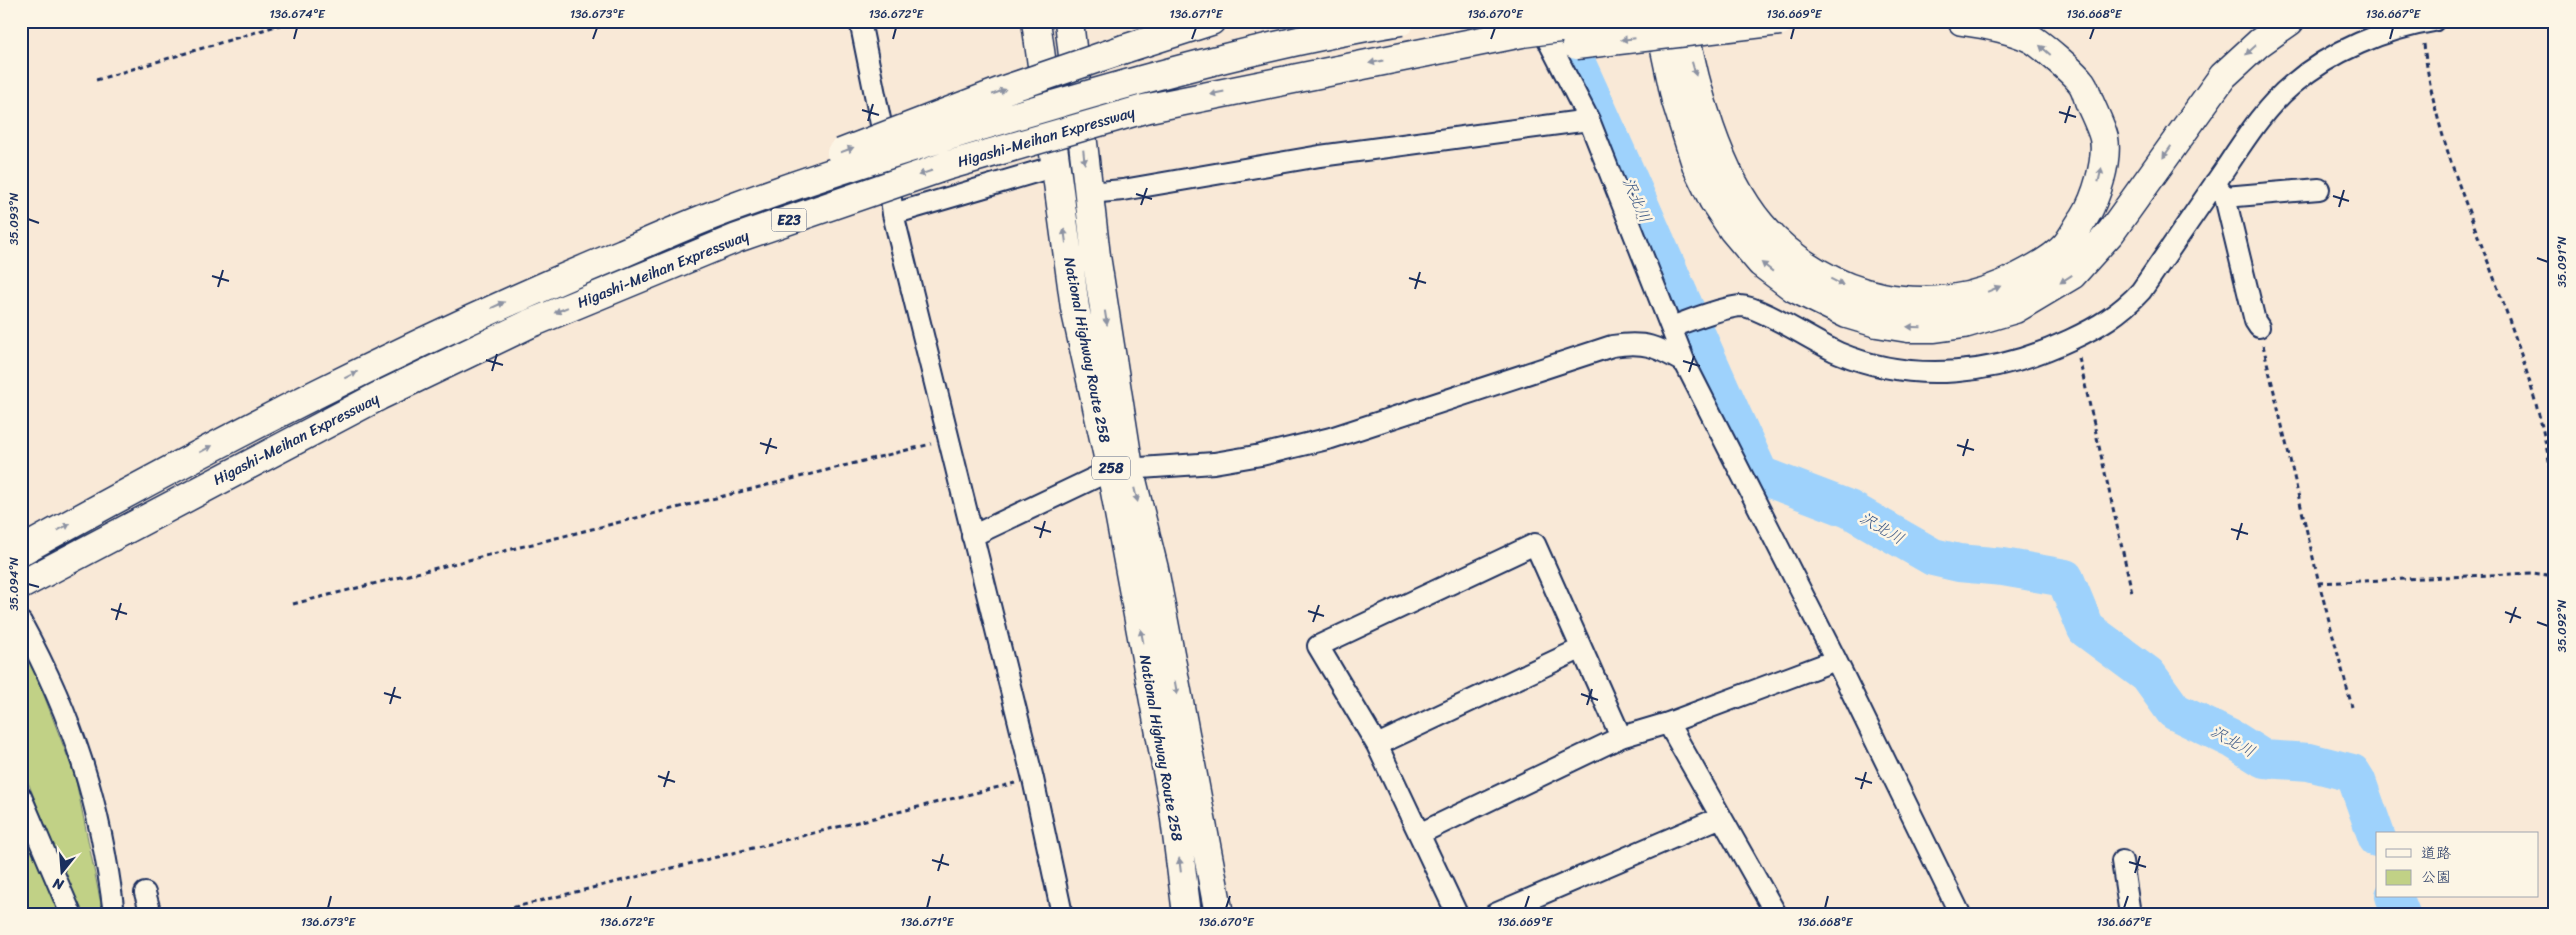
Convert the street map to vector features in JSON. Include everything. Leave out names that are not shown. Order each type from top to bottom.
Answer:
[{"type":"highway","name":"National Highway Route 258","points":[[1036,21],[1076,308],[1120,469],[1154,569],[1219,914]]},
{"type":"highway","name":"National Highway Route 258","points":[[1069,21],[1120,469],[1173,803],[1185,910]]},
{"type":"highway","points":[[726,210],[781,175],[1007,90],[1211,21]]},
{"type":"highway","name":"Higashi-Meihan Expressway","points":[[21,551],[210,447],[365,368],[518,296],[726,210],[939,138],[1140,80],[1344,30],[1401,21]]},
{"type":"highway","name":"Higashi-Meihan Expressway","points":[[21,585],[226,475],[388,392],[529,324],[736,238],[946,166],[1144,109],[1522,33],[1614,21]]},
{"type":"highway","points":[[1659,21],[1676,101],[1698,168],[1723,215],[1761,264],[1794,288],[1847,314],[1892,325],[1935,328],[1964,324],[2015,309],[2072,275],[2111,232],[2223,76],[2259,43],[2290,21]]},
{"type":"highway","points":[[1684,21],[1687,46],[1718,152],[1739,194],[1762,225],[1788,251],[1816,271],[1848,288],[1891,300],[1939,302],[1978,296],[2041,265],[2067,244],[2091,206],[2101,174],[2104,139],[2082,82],[2032,39],[1979,23],[1962,21]]},
{"type":"highway","points":[[1418,54],[1465,57],[1780,21]]},
{"type":"street","points":[[860,21],[882,124],[893,214],[1033,779],[1062,914]]},
{"type":"street","points":[[1538,21],[1589,120],[1675,325],[1685,362],[1836,660],[1960,914]]},
{"type":"street","points":[[1675,325],[1741,306],[1751,308],[1838,353],[1866,363],[1895,369],[1982,370],[2042,353],[2093,330],[2128,306],[2220,190],[2255,126],[2293,83],[2333,57],[2392,31],[2426,22]]},
{"type":"street","points":[[1088,193],[1122,190],[1320,156],[1589,120]]},
{"type":"street","points":[[893,214],[1056,166]]},
{"type":"street","points":[[2220,190],[2319,189]]},
{"type":"street","points":[[2220,190],[2255,321],[2259,328]]},
{"type":"street","points":[[972,536],[1120,469],[1214,463],[1261,455],[1331,438],[1612,346],[1637,342],[1664,351],[1685,362]]},
{"type":"street","points":[[1456,914],[1377,745],[1318,646],[1535,544],[1620,737]]},
{"type":"street","points":[[21,622],[60,700],[86,768],[101,824],[114,914]]},
{"type":"street","points":[[1377,745],[1580,649]]},
{"type":"street","points":[[1419,834],[1620,737],[1668,723],[1836,660]]},
{"type":"street","points":[[1668,723],[1721,817],[1770,912]]},
{"type":"street","points":[[21,797],[71,914]]},
{"type":"street","points":[[1495,914],[1721,817]]},
{"type":"street","points":[[2122,861],[2130,914]]},
{"type":"street","points":[[145,893],[150,914]]},
{"type":"path","points":[[96,80],[293,21]]},
{"type":"path","points":[[2426,22],[2426,55],[2439,120],[2468,213],[2524,362],[2538,409],[2555,490]]},
{"type":"path","points":[[2259,328],[2319,583],[2352,707]]},
{"type":"path","points":[[2074,338],[2132,592]]},
{"type":"path","points":[[293,604],[948,440]]},
{"type":"path","points":[[2319,583],[2532,573],[2555,576]]},
{"type":"path","points":[[487,914],[1033,779]]},
{"type":"green space","points":[[23,641],[75,776],[103,914],[81,914],[21,765]]},
{"type":"green space","points":[[21,823],[60,914],[21,914]]},
{"type":"waterway","name":"沢北川","points":[[1557,21],[1760,475],[1849,509],[1933,557],[1959,563],[2003,567],[2065,578],[2086,629],[2148,675],[2174,711],[2234,740],[2264,759],[2309,762],[2352,773],[2357,781],[2376,835]]},
{"type":"waterway","name":"沢北川","points":[[2395,898],[2401,914]]}]
